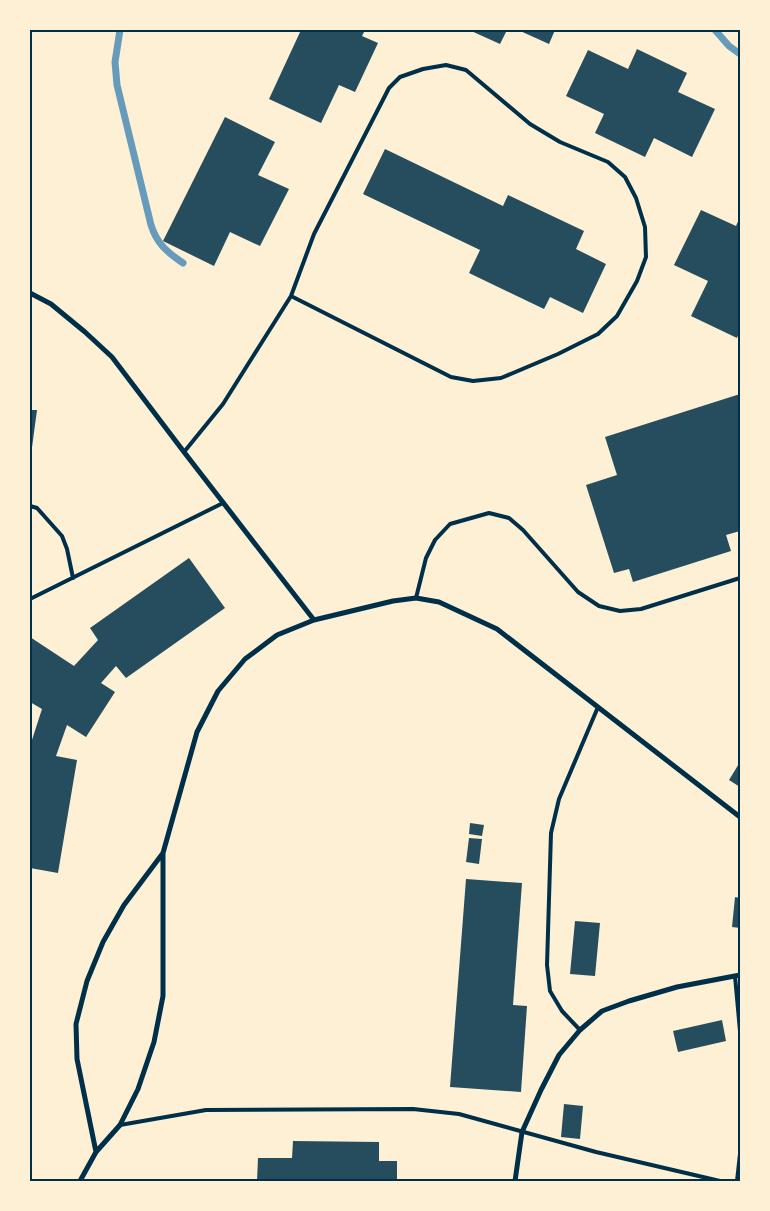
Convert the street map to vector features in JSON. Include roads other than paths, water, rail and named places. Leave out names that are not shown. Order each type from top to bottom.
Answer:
[{"type":"street","points":[[30,293],[52,304],[112,357],[314,620]]},
{"type":"street","points":[[80,1181],[96,1152],[120,1125],[138,1089],[154,1042],[163,996],[163,853],[197,732],[218,691],[245,659],[277,635],[314,620],[373,605],[416,598],[439,602],[497,629],[740,817]]},
{"type":"street","points":[[96,1152],[76,1058],[76,1024],[87,981],[103,942],[124,905],[163,853]]},
{"type":"street","points":[[515,1181],[522,1132],[559,1055],[580,1030],[602,1011],[629,1001],[677,987],[738,975]]},
{"type":"lane","points":[[184,452],[223,404],[291,296],[314,234],[389,88],[400,77],[423,69],[446,65],[466,70],[530,124],[560,142],[608,162],[625,178],[636,198],[645,227],[646,258],[637,281],[617,316],[598,334],[558,354],[501,378],[472,381],[451,377],[291,296]]},
{"type":"lane","points":[[30,599],[223,503]]},
{"type":"lane","points":[[30,506],[36,508],[62,536],[67,549],[73,578]]},
{"type":"lane","points":[[416,598],[426,558],[434,540],[450,524],[489,513],[509,518],[523,530],[578,592],[599,606],[620,611],[641,609],[740,578]]},
{"type":"lane","points":[[580,1030],[562,1011],[550,991],[546,965],[551,833],[559,799],[598,707]]},
{"type":"lane","points":[[738,975],[740,1031]]},
{"type":"lane","points":[[120,1125],[206,1110],[413,1109],[459,1114],[596,1152],[720,1181]]},
{"type":"lane","points":[[737,1181],[740,1154]]},
{"type":"waterway","points":[[120,30],[115,62],[117,85],[151,225],[163,247],[183,263]]},
{"type":"waterway","points":[[715,30],[729,46],[740,54]]}]
